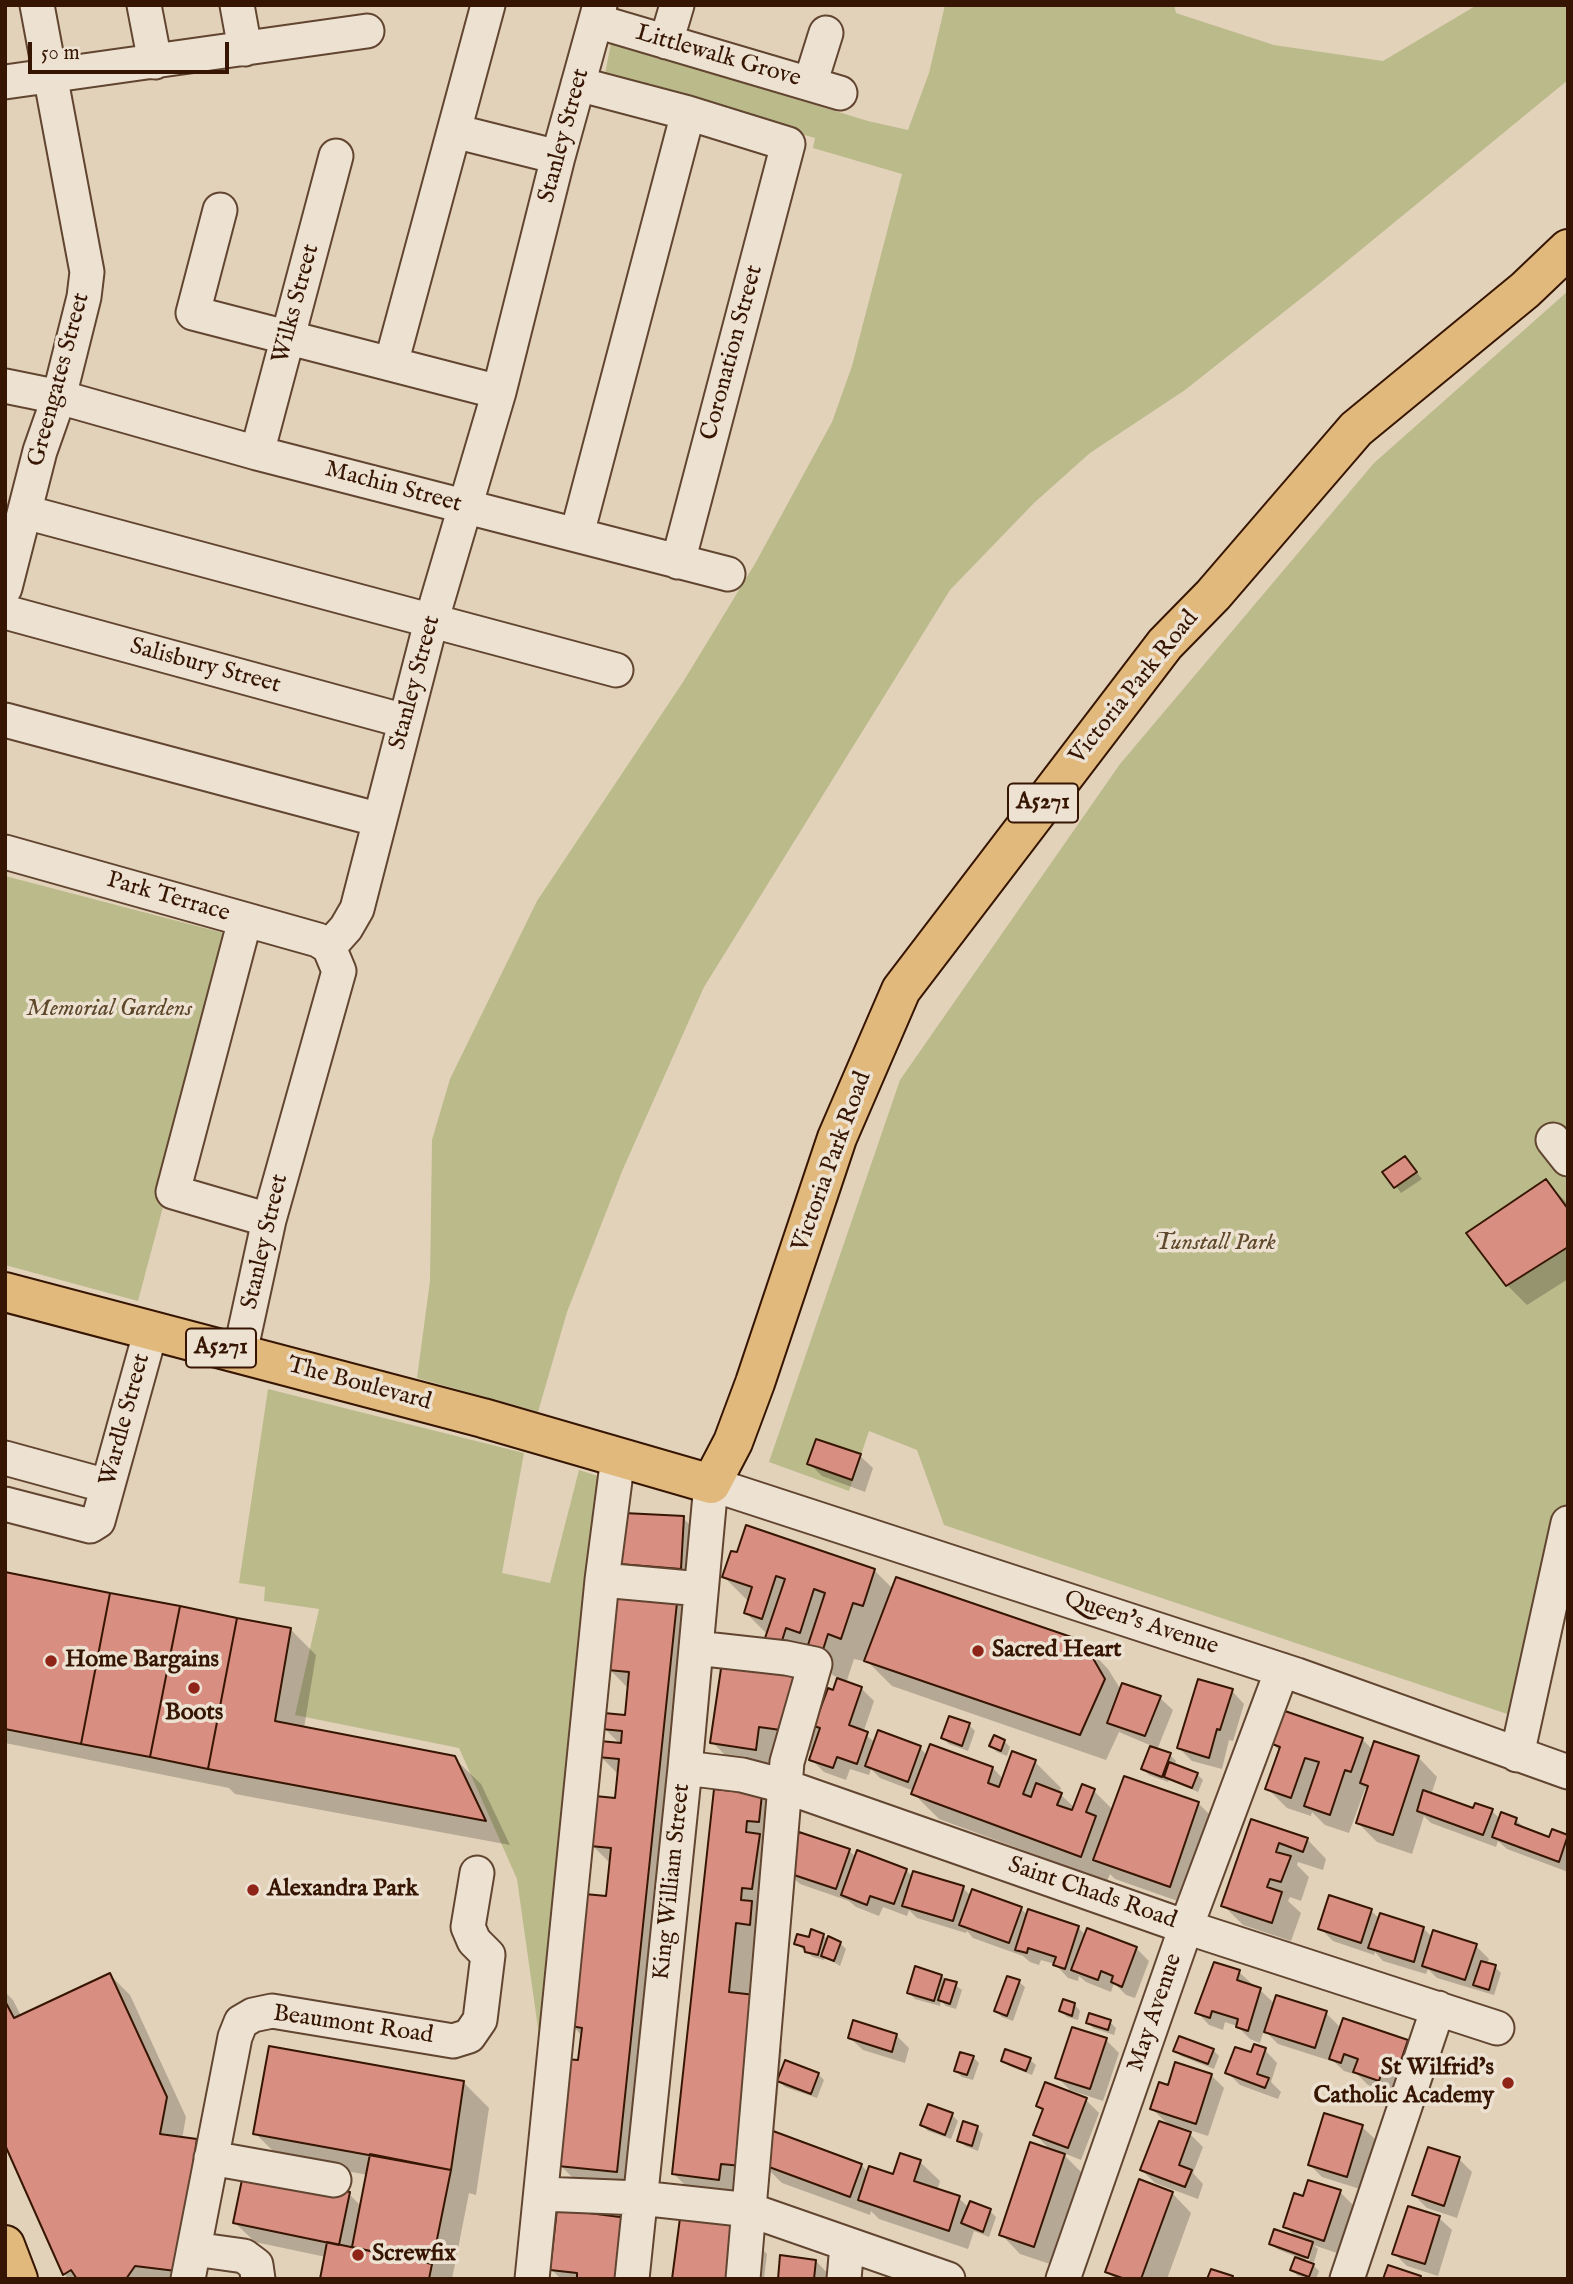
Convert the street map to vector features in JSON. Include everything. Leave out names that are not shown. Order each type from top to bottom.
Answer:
[{"type":"main road","name":"Victoria Park Road","points":[[710,1484],[733,1442],[755,1383],[837,1138],[901,990],[1165,644],[1213,595],[1356,429],[1525,290],[1568,249]]},
{"type":"main road","name":"The Boulevard","points":[[5,1292],[483,1418],[710,1484]]},
{"type":"street","name":"Greengates Street","points":[[5,588],[40,451],[59,397],[84,297],[87,272],[37,5]]},
{"type":"street","points":[[144,5],[155,62]]},
{"type":"street","points":[[237,5],[249,48]]},
{"type":"street","points":[[391,364],[488,5]]},
{"type":"street","points":[[666,42],[677,5]]},
{"type":"street","name":"Littlewalk Grove","points":[[598,13],[666,42],[825,88],[826,33]]},
{"type":"street","name":"Stanley Street","points":[[240,1353],[269,1220],[339,971],[329,947],[346,928],[357,909],[431,622],[499,392],[558,157],[598,13]]},
{"type":"street","points":[[5,82],[367,31]]},
{"type":"street","points":[[577,534],[688,113],[578,84]]},
{"type":"street","name":"Coronation Street","points":[[678,562],[789,144],[688,113]]},
{"type":"street","points":[[454,131],[558,157]]},
{"type":"street","name":"Wilks Street","points":[[257,453],[336,156]]},
{"type":"street","points":[[220,210],[193,313],[499,392]]},
{"type":"street","name":"Machin Street","points":[[5,386],[59,397],[257,453],[728,574]]},
{"type":"street","points":[[24,512],[616,670]]},
{"type":"street","name":"Salisbury Street","points":[[5,612],[405,721]]},
{"type":"street","points":[[5,720],[380,820]]},
{"type":"street","name":"Park Terrace","points":[[5,852],[318,940],[329,947]]},
{"type":"street","points":[[246,920],[173,1192],[269,1220]]},
{"type":"street","name":"Wardle Street","points":[[104,1497],[151,1330]]},
{"type":"street","points":[[532,2279],[602,1580],[618,1457]]},
{"type":"street","points":[[5,1458],[104,1497],[98,1521],[90,1525],[5,1504]]},
{"type":"street","name":"King William Street","points":[[632,2279],[685,1768],[710,1484]]},
{"type":"street","name":"Queen's Avenue","points":[[710,1484],[1282,1670],[1568,1772]]},
{"type":"street","points":[[1517,1755],[1568,1523]]},
{"type":"street","points":[[602,1580],[701,1589]]},
{"type":"street","points":[[696,1648],[816,1664],[787,1762],[743,2279]]},
{"type":"street","name":"May Avenue","points":[[1063,2279],[1186,1927],[1282,1670]]},
{"type":"street","name":"Saint Chads Road","points":[[685,1768],[742,1775],[785,1786],[1186,1927],[1497,2028]]},
{"type":"street","name":"Beaumont Road","points":[[191,2264],[235,2037],[241,2022],[253,2015],[272,2011],[453,2041],[469,2036],[480,2020],[488,1955],[474,1941],[468,1927],[477,1873]]},
{"type":"street","points":[[1347,2279],[1438,2008]]},
{"type":"street","points":[[211,2158],[334,2180]]},
{"type":"street","points":[[541,2194],[639,2198],[750,2210],[948,2279]]},
{"type":"street","points":[[844,2279],[847,2245]]},
{"type":"street","points":[[191,2264],[244,2256],[256,2264],[258,2279]]},
{"type":"green space","points":[[945,5],[1174,5],[1176,13],[1274,45],[1383,61],[1477,5],[1568,5],[1568,80],[1185,390],[1090,453],[1034,503],[950,590],[704,987],[623,1169],[567,1312],[538,1412],[417,1378],[430,1281],[432,1140],[450,1079],[537,901],[683,682],[756,562],[832,422],[852,366],[902,174],[813,148],[815,138],[604,79],[611,43],[868,121],[908,130],[929,73]]},
{"type":"green space","name":"Tunstall Park","points":[[1568,291],[1568,1588],[1540,1725],[944,1525],[917,1450],[869,1431],[849,1491],[769,1462],[900,1080],[1120,764],[1374,463]]},
{"type":"green space","name":"Memorial Gardens","points":[[5,876],[235,936],[138,1301],[5,1265]]},
{"type":"green space","points":[[268,1389],[524,1453],[502,1573],[550,1583],[579,1470],[604,1478],[544,2071],[517,1879],[459,1748],[295,1715],[319,1609],[264,1601],[265,1587],[239,1583]]},
{"type":"building","points":[[1405,1156],[1417,1172],[1394,1188],[1382,1172]]},
{"type":"building","points":[[1546,1179],[1568,1209],[1568,1247],[1506,1286],[1466,1233]]},
{"type":"building","points":[[816,1439],[861,1454],[852,1480],[807,1464]]},
{"type":"building","points":[[624,1513],[684,1516],[681,1569],[619,1564]]},
{"type":"building","points":[[746,1525],[875,1569],[863,1606],[853,1603],[841,1639],[828,1634],[821,1656],[806,1651],[825,1593],[814,1589],[800,1633],[786,1628],[780,1647],[764,1641],[785,1579],[776,1576],[762,1619],[744,1613],[752,1587],[722,1577],[731,1551],[737,1552]]},
{"type":"building","name":"Home Bargains","points":[[5,1572],[110,1593],[81,1744],[5,1729]]},
{"type":"building","name":"Sacred Heart","points":[[896,1577],[1083,1641],[1105,1679],[1080,1735],[864,1661]]},
{"type":"building","points":[[616,1586],[678,1593],[617,2172],[558,2166],[565,2059],[578,2060],[582,2028],[571,2026],[585,1894],[606,1896],[611,1848],[590,1846],[595,1796],[615,1798],[619,1759],[598,1757],[600,1741],[621,1743],[622,1731],[602,1729],[604,1713],[625,1715],[629,1672],[608,1670]]},
{"type":"building","points":[[110,1593],[180,1606],[150,1757],[81,1744]]},
{"type":"building","name":"Boots","points":[[180,1606],[237,1618],[208,1769],[150,1757]]},
{"type":"building","points":[[237,1618],[291,1628],[275,1721],[455,1756],[486,1821],[208,1769]]},
{"type":"building","points":[[723,1655],[807,1667],[795,1732],[759,1727],[756,1750],[710,1743]]},
{"type":"building","points":[[837,1678],[862,1687],[849,1725],[868,1732],[857,1764],[837,1757],[833,1768],[809,1760],[820,1728],[814,1726],[828,1688],[833,1690]]},
{"type":"building","points":[[1198,1679],[1233,1689],[1209,1758],[1177,1748]]},
{"type":"building","points":[[1122,1683],[1161,1696],[1145,1736],[1107,1723]]},
{"type":"building","points":[[1282,1710],[1363,1738],[1351,1772],[1345,1770],[1330,1815],[1304,1806],[1319,1762],[1305,1758],[1291,1798],[1265,1789],[1280,1747],[1270,1743]]},
{"type":"building","points":[[949,1716],[970,1723],[962,1746],[941,1738]]},
{"type":"building","points":[[878,1730],[921,1746],[908,1782],[865,1766]]},
{"type":"building","points":[[994,1735],[1005,1740],[1001,1751],[989,1746]]},
{"type":"building","points":[[1374,1741],[1419,1756],[1393,1835],[1356,1823],[1368,1786],[1360,1783]]},
{"type":"building","points":[[930,1744],[993,1767],[988,1783],[999,1787],[1012,1751],[1036,1760],[1023,1794],[1031,1797],[1036,1783],[1062,1793],[1057,1805],[1072,1810],[1082,1784],[1095,1789],[1086,1812],[1096,1816],[1081,1857],[911,1794]]},
{"type":"building","points":[[1150,1746],[1171,1753],[1162,1777],[1141,1769]]},
{"type":"building","points":[[1169,1762],[1198,1773],[1192,1788],[1164,1777]]},
{"type":"building","points":[[1124,1776],[1199,1802],[1170,1887],[1093,1860]]},
{"type":"building","points":[[714,1789],[762,1794],[759,1822],[747,1821],[746,1832],[760,1834],[752,1889],[742,1888],[741,1900],[752,1901],[750,1925],[736,1923],[729,1992],[755,1995],[742,2166],[721,2164],[719,2180],[672,2174]]},
{"type":"building","points":[[1423,1790],[1473,1808],[1475,1803],[1493,1809],[1483,1835],[1417,1811]]},
{"type":"building","points":[[1501,1812],[1517,1818],[1515,1824],[1549,1837],[1552,1829],[1568,1835],[1559,1862],[1492,1837]]},
{"type":"building","points":[[1251,1819],[1308,1838],[1303,1852],[1279,1843],[1276,1852],[1291,1856],[1281,1882],[1270,1879],[1267,1887],[1282,1892],[1272,1923],[1221,1906]]},
{"type":"building","points":[[799,1832],[850,1849],[836,1889],[785,1872]]},
{"type":"building","points":[[857,1850],[907,1869],[894,1904],[870,1896],[867,1905],[841,1895]]},
{"type":"building","points":[[913,1871],[964,1886],[953,1921],[902,1906]]},
{"type":"building","points":[[972,1889],[1022,1907],[1009,1943],[959,1925]]},
{"type":"building","points":[[1329,1895],[1372,1909],[1361,1943],[1318,1929]]},
{"type":"building","points":[[1028,1909],[1079,1926],[1065,1969],[1053,1965],[1056,1957],[1028,1948],[1027,1953],[1015,1950]]},
{"type":"building","points":[[1380,1913],[1424,1927],[1414,1962],[1368,1948]]},
{"type":"building","points":[[1087,1928],[1137,1947],[1122,1987],[1111,1982],[1113,1976],[1101,1971],[1098,1980],[1071,1970]]},
{"type":"building","points":[[811,1929],[824,1934],[818,1955],[805,1952],[804,1947],[794,1944],[797,1934],[809,1937]]},
{"type":"building","points":[[1433,1930],[1477,1944],[1465,1980],[1422,1966]]},
{"type":"building","points":[[828,1936],[841,1942],[834,1961],[821,1956]]},
{"type":"building","points":[[1481,1961],[1496,1965],[1489,1990],[1473,1985]]},
{"type":"building","points":[[1214,1962],[1240,1970],[1237,1980],[1261,1988],[1248,2031],[1236,2027],[1238,2019],[1212,2011],[1210,2018],[1195,2013]]},
{"type":"building","points":[[915,1966],[942,1975],[934,2001],[907,1993]]},
{"type":"building","points":[[110,1973],[167,2097],[160,2134],[197,2139],[176,2271],[135,2266],[126,2279],[77,2279],[71,2270],[63,2275],[5,2145],[5,2001],[14,2018]]},
{"type":"building","points":[[1007,1976],[1020,1980],[1007,2016],[994,2011]]},
{"type":"building","points":[[945,1979],[957,1982],[950,2004],[938,2000]]},
{"type":"building","points":[[1276,1995],[1327,2011],[1315,2048],[1264,2032]]},
{"type":"building","points":[[1063,1999],[1075,2003],[1072,2016],[1059,2011]]},
{"type":"building","points":[[1089,2013],[1111,2020],[1108,2030],[1086,2023]]},
{"type":"building","points":[[1343,2018],[1408,2040],[1397,2072],[1383,2068],[1379,2081],[1353,2072],[1358,2059],[1344,2054],[1341,2063],[1329,2059]]},
{"type":"building","points":[[853,2020],[897,2034],[892,2052],[848,2038]]},
{"type":"building","points":[[1072,2027],[1107,2038],[1090,2089],[1055,2078]]},
{"type":"building","points":[[1179,2036],[1214,2049],[1208,2064],[1173,2051]]},
{"type":"building","points":[[1254,2044],[1266,2048],[1257,2074],[1269,2078],[1265,2088],[1225,2073],[1235,2047],[1251,2052]]},
{"type":"building","points":[[269,2046],[464,2081],[451,2170],[253,2134]]},
{"type":"building","points":[[1005,2049],[1031,2058],[1026,2071],[1001,2061]]},
{"type":"building","points":[[960,2052],[974,2056],[967,2075],[954,2071]]},
{"type":"building","points":[[785,2060],[819,2073],[811,2094],[777,2081]]},
{"type":"building","points":[[1175,2062],[1212,2074],[1196,2124],[1150,2109],[1159,2082],[1168,2085]]},
{"type":"building","points":[[1045,2082],[1087,2098],[1068,2148],[1033,2135],[1043,2109],[1036,2106]]},
{"type":"building","points":[[928,2104],[953,2113],[945,2135],[920,2125]]},
{"type":"building","points":[[1324,2113],[1363,2125],[1347,2177],[1308,2165]]},
{"type":"building","points":[[963,2121],[978,2126],[972,2146],[957,2141]]},
{"type":"building","points":[[1159,2121],[1191,2132],[1179,2165],[1192,2170],[1185,2187],[1140,2170]]},
{"type":"building","points":[[773,2131],[862,2164],[850,2197],[761,2164]]},
{"type":"building","points":[[1030,2142],[1065,2154],[1034,2247],[999,2235]]},
{"type":"building","points":[[1428,2147],[1460,2157],[1444,2206],[1412,2195]]},
{"type":"building","points":[[900,2153],[921,2160],[914,2181],[960,2196],[949,2231],[858,2200],[869,2166],[893,2174]]},
{"type":"building","points":[[370,2154],[451,2170],[432,2264],[352,2247]]},
{"type":"building","points":[[244,2170],[350,2192],[339,2245],[233,2223]]},
{"type":"building","points":[[1139,2179],[1173,2192],[1141,2279],[1125,2279],[1105,2272]]},
{"type":"building","points":[[1308,2180],[1341,2190],[1324,2241],[1283,2227],[1294,2193],[1303,2196]]},
{"type":"building","points":[[970,2201],[991,2209],[983,2232],[961,2223]]},
{"type":"building","points":[[1408,2206],[1440,2216],[1425,2264],[1392,2254]]},
{"type":"building","points":[[557,2209],[628,2218],[620,2279],[577,2279],[577,2273],[550,2270]]},
{"type":"building","points":[[680,2218],[742,2226],[734,2279],[672,2279]]},
{"type":"building","points":[[1274,2229],[1313,2242],[1308,2258],[1269,2244]]},
{"type":"building","name":"Screwfix","points":[[327,2242],[432,2264],[429,2279],[320,2279]]},
{"type":"building","points":[[780,2255],[816,2260],[814,2279],[778,2279]]},
{"type":"building","points":[[1295,2257],[1314,2264],[1309,2277],[1290,2270]]},
{"type":"building","points":[[1388,2265],[1421,2276],[1420,2279],[1383,2279]]},
{"type":"building","points":[[1211,2269],[1233,2276],[1232,2279],[1207,2279]]},
{"type":"place","name":"Sacred Heart","points":[[978,1651]]},
{"type":"place","name":"Home Bargains","points":[[51,1661]]},
{"type":"place","name":"Boots","points":[[194,1688]]},
{"type":"place","name":"Alexandra Park","points":[[253,1890]]},
{"type":"place","name":"St Wilfrid's Catholic Academy","points":[[1508,2083]]},
{"type":"place","name":"Screwfix","points":[[358,2255]]}]
